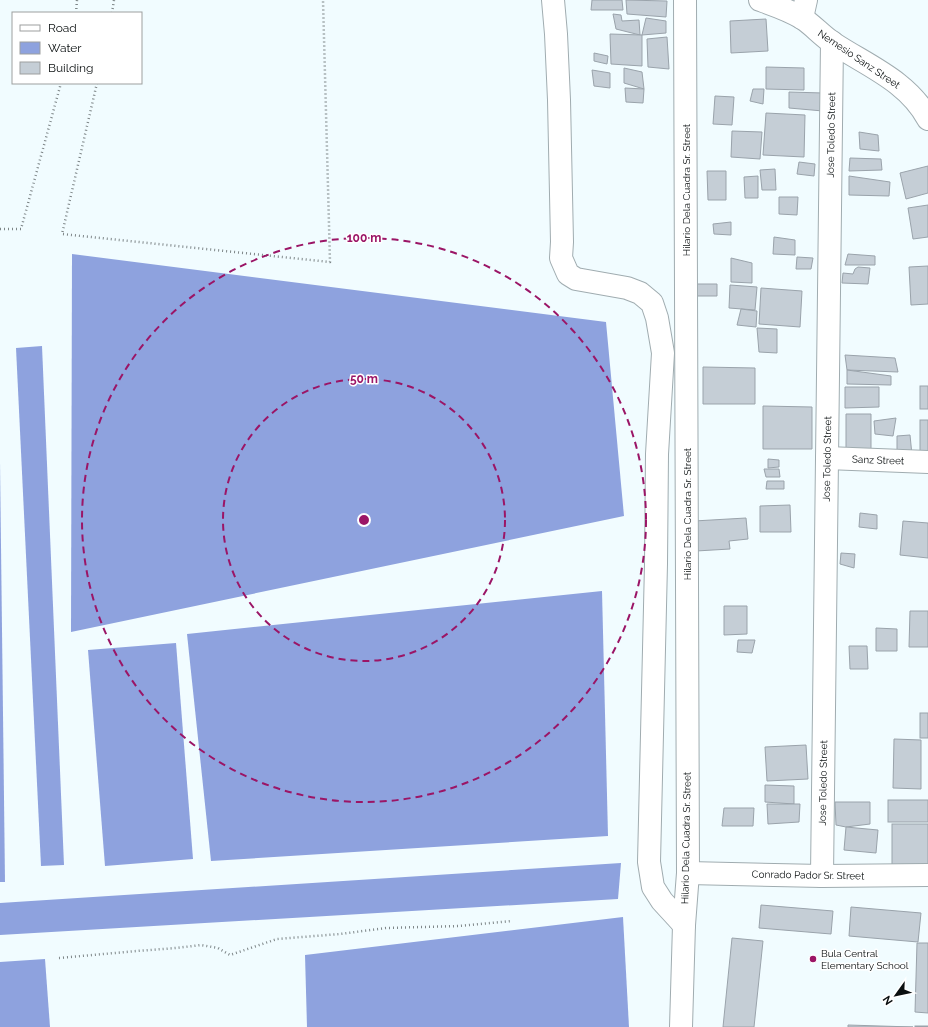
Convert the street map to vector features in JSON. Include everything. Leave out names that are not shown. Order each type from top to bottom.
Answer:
[{"type":"street","points":[[553,0],[556,34],[559,116],[561,258],[568,274],[576,279],[627,288],[640,292],[652,303],[657,318],[663,353],[657,454],[649,862],[653,887],[662,901],[684,925]]},
{"type":"street","name":"Hilario Dela Cuadra Sr. Street","points":[[681,1027],[684,925],[688,873],[685,0]]},
{"type":"street","name":"Nemesio Sanz Street","points":[[760,0],[804,9],[832,42],[878,70],[899,85],[915,99],[928,118]]},
{"type":"street","name":"Jose Toledo Street","points":[[822,876],[832,42]]},
{"type":"street","name":"Sanz Street","points":[[827,458],[928,462]]},
{"type":"street","name":"Conrado Pador Sr. Street","points":[[688,873],[822,876],[928,875]]},
{"type":"path","points":[[76,12],[77,0]]},
{"type":"path","points":[[112,12],[114,0]]},
{"type":"path","points":[[97,84],[62,234],[330,262],[323,0]]},
{"type":"path","points":[[0,228],[21,229],[62,84]]},
{"type":"path","points":[[59,958],[201,946],[218,948],[230,955],[277,939],[340,934],[386,928],[459,926],[512,921]]},
{"type":"water","points":[[72,254],[606,322],[624,516],[71,632]]},
{"type":"water","points":[[42,346],[64,865],[41,866],[16,348]]},
{"type":"water","points":[[0,462],[5,882],[0,882]]},
{"type":"water","points":[[602,591],[608,836],[211,861],[187,634]]},
{"type":"water","points":[[176,643],[193,859],[105,866],[88,650]]},
{"type":"water","points":[[621,863],[618,899],[0,935],[0,903]]},
{"type":"water","points":[[623,917],[629,1027],[307,1027],[305,955]]},
{"type":"water","points":[[45,959],[50,1027],[0,1027],[0,962]]},
{"type":"building","points":[[592,0],[622,0],[623,10],[591,10]]},
{"type":"building","points":[[626,0],[667,1],[666,17],[627,14]]},
{"type":"building","points":[[613,14],[621,15],[622,21],[639,20],[640,35],[616,29]]},
{"type":"building","points":[[646,18],[666,21],[666,33],[642,35]]},
{"type":"building","points":[[766,19],[768,51],[731,53],[730,21]]},
{"type":"building","points":[[610,34],[642,35],[642,66],[611,64]]},
{"type":"building","points":[[667,37],[669,69],[648,67],[647,39]]},
{"type":"building","points":[[594,53],[608,56],[607,64],[594,61]]},
{"type":"building","points":[[766,67],[804,68],[804,90],[766,89]]},
{"type":"building","points":[[624,68],[642,72],[644,89],[624,83]]},
{"type":"building","points":[[592,70],[610,73],[610,88],[594,86]]},
{"type":"building","points":[[625,88],[644,89],[643,103],[626,102]]},
{"type":"building","points":[[753,89],[764,89],[763,104],[750,101]]},
{"type":"building","points":[[789,92],[823,93],[823,111],[789,108]]},
{"type":"building","points":[[715,96],[734,97],[732,125],[713,124]]},
{"type":"building","points":[[766,113],[805,115],[804,157],[763,155]]},
{"type":"building","points":[[732,131],[762,132],[760,159],[731,157]]},
{"type":"building","points":[[859,132],[878,135],[879,151],[860,149]]},
{"type":"building","points":[[850,158],[881,159],[882,170],[849,171]]},
{"type":"building","points":[[799,162],[815,164],[814,176],[797,174]]},
{"type":"building","points":[[928,166],[928,193],[906,199],[900,173]]},
{"type":"building","points":[[775,169],[776,190],[762,190],[760,170]]},
{"type":"building","points":[[707,171],[726,171],[726,200],[708,200]]},
{"type":"building","points":[[758,176],[758,198],[745,198],[744,177]]},
{"type":"building","points":[[849,176],[890,182],[889,196],[849,195]]},
{"type":"building","points":[[779,197],[798,197],[797,215],[779,214]]},
{"type":"building","points":[[928,205],[928,237],[913,239],[908,208]]},
{"type":"building","points":[[731,222],[731,235],[714,234],[713,224]]},
{"type":"building","points":[[774,237],[795,240],[795,255],[773,254]]},
{"type":"building","points":[[848,254],[875,256],[875,265],[845,265]]},
{"type":"building","points":[[797,257],[813,258],[811,269],[796,269]]},
{"type":"building","points":[[731,258],[752,263],[752,283],[731,282]]},
{"type":"building","points":[[928,266],[928,304],[911,305],[909,267]]},
{"type":"building","points":[[858,267],[870,268],[868,284],[842,283],[843,273],[853,274],[855,269]]},
{"type":"building","points":[[697,284],[717,284],[717,296],[695,296]]},
{"type":"building","points":[[730,285],[757,287],[755,310],[729,308]]},
{"type":"building","points":[[761,288],[802,291],[800,327],[759,324]]},
{"type":"building","points":[[741,309],[757,311],[756,327],[737,325]]},
{"type":"building","points":[[757,328],[777,329],[777,353],[759,352]]},
{"type":"building","points":[[845,355],[895,358],[898,372],[847,370]]},
{"type":"building","points":[[703,367],[755,368],[755,404],[703,404]]},
{"type":"building","points":[[847,370],[891,376],[891,385],[847,384]]},
{"type":"building","points":[[920,386],[928,386],[928,409],[920,409]]},
{"type":"building","points":[[845,387],[879,387],[879,407],[845,408]]},
{"type":"building","points":[[763,406],[812,407],[812,449],[763,449]]},
{"type":"building","points":[[846,414],[871,414],[871,451],[846,450]]},
{"type":"building","points":[[896,418],[893,436],[875,434],[874,421]]},
{"type":"building","points":[[920,420],[928,420],[928,454],[920,454]]},
{"type":"building","points":[[910,435],[912,455],[897,455],[897,436]]},
{"type":"building","points":[[768,459],[779,460],[779,467],[768,468]]},
{"type":"building","points":[[764,469],[779,469],[780,477],[766,477]]},
{"type":"building","points":[[767,481],[784,481],[784,489],[766,489]]},
{"type":"building","points":[[790,505],[791,532],[760,532],[760,506]]},
{"type":"building","points":[[860,513],[877,515],[877,529],[859,527]]},
{"type":"building","points":[[746,518],[748,539],[729,541],[730,549],[696,551],[694,521]]},
{"type":"building","points":[[903,521],[928,523],[928,558],[900,555]]},
{"type":"building","points":[[841,553],[855,554],[854,568],[840,564]]},
{"type":"building","points":[[724,606],[747,606],[747,634],[724,635]]},
{"type":"building","points":[[910,611],[928,611],[928,647],[909,647]]},
{"type":"building","points":[[876,628],[897,629],[897,651],[876,651]]},
{"type":"building","points":[[738,640],[755,640],[752,653],[737,652]]},
{"type":"building","points":[[849,646],[867,646],[868,669],[850,669]]},
{"type":"building","points":[[920,713],[928,713],[928,738],[920,738]]},
{"type":"building","points":[[894,739],[921,740],[921,789],[893,788]]},
{"type":"building","points":[[806,745],[808,779],[767,781],[765,747]]},
{"type":"building","points":[[765,785],[794,786],[794,804],[765,802]]},
{"type":"building","points":[[888,800],[928,800],[928,822],[888,822]]},
{"type":"building","points":[[835,802],[870,802],[870,824],[846,827],[836,825]]},
{"type":"building","points":[[767,804],[800,804],[799,822],[768,824]]},
{"type":"building","points":[[724,808],[754,808],[753,826],[722,826]]},
{"type":"building","points":[[892,824],[928,824],[928,867],[892,867]]},
{"type":"building","points":[[846,827],[878,830],[876,853],[844,850]]},
{"type":"building","points":[[761,905],[833,911],[831,934],[759,928]]},
{"type":"building","points":[[851,907],[921,913],[918,942],[849,936]]},
{"type":"building","points":[[732,938],[763,941],[754,1027],[723,1027]]},
{"type":"building","points":[[917,943],[928,943],[928,1013],[915,1012]]},
{"type":"building","points":[[848,1025],[913,1027],[848,1027]]},
{"type":"building","points":[[928,1026],[928,1027],[915,1027]]},
{"type":"place","name":"Bula Central Elementary School","points":[[813,959]]}]
